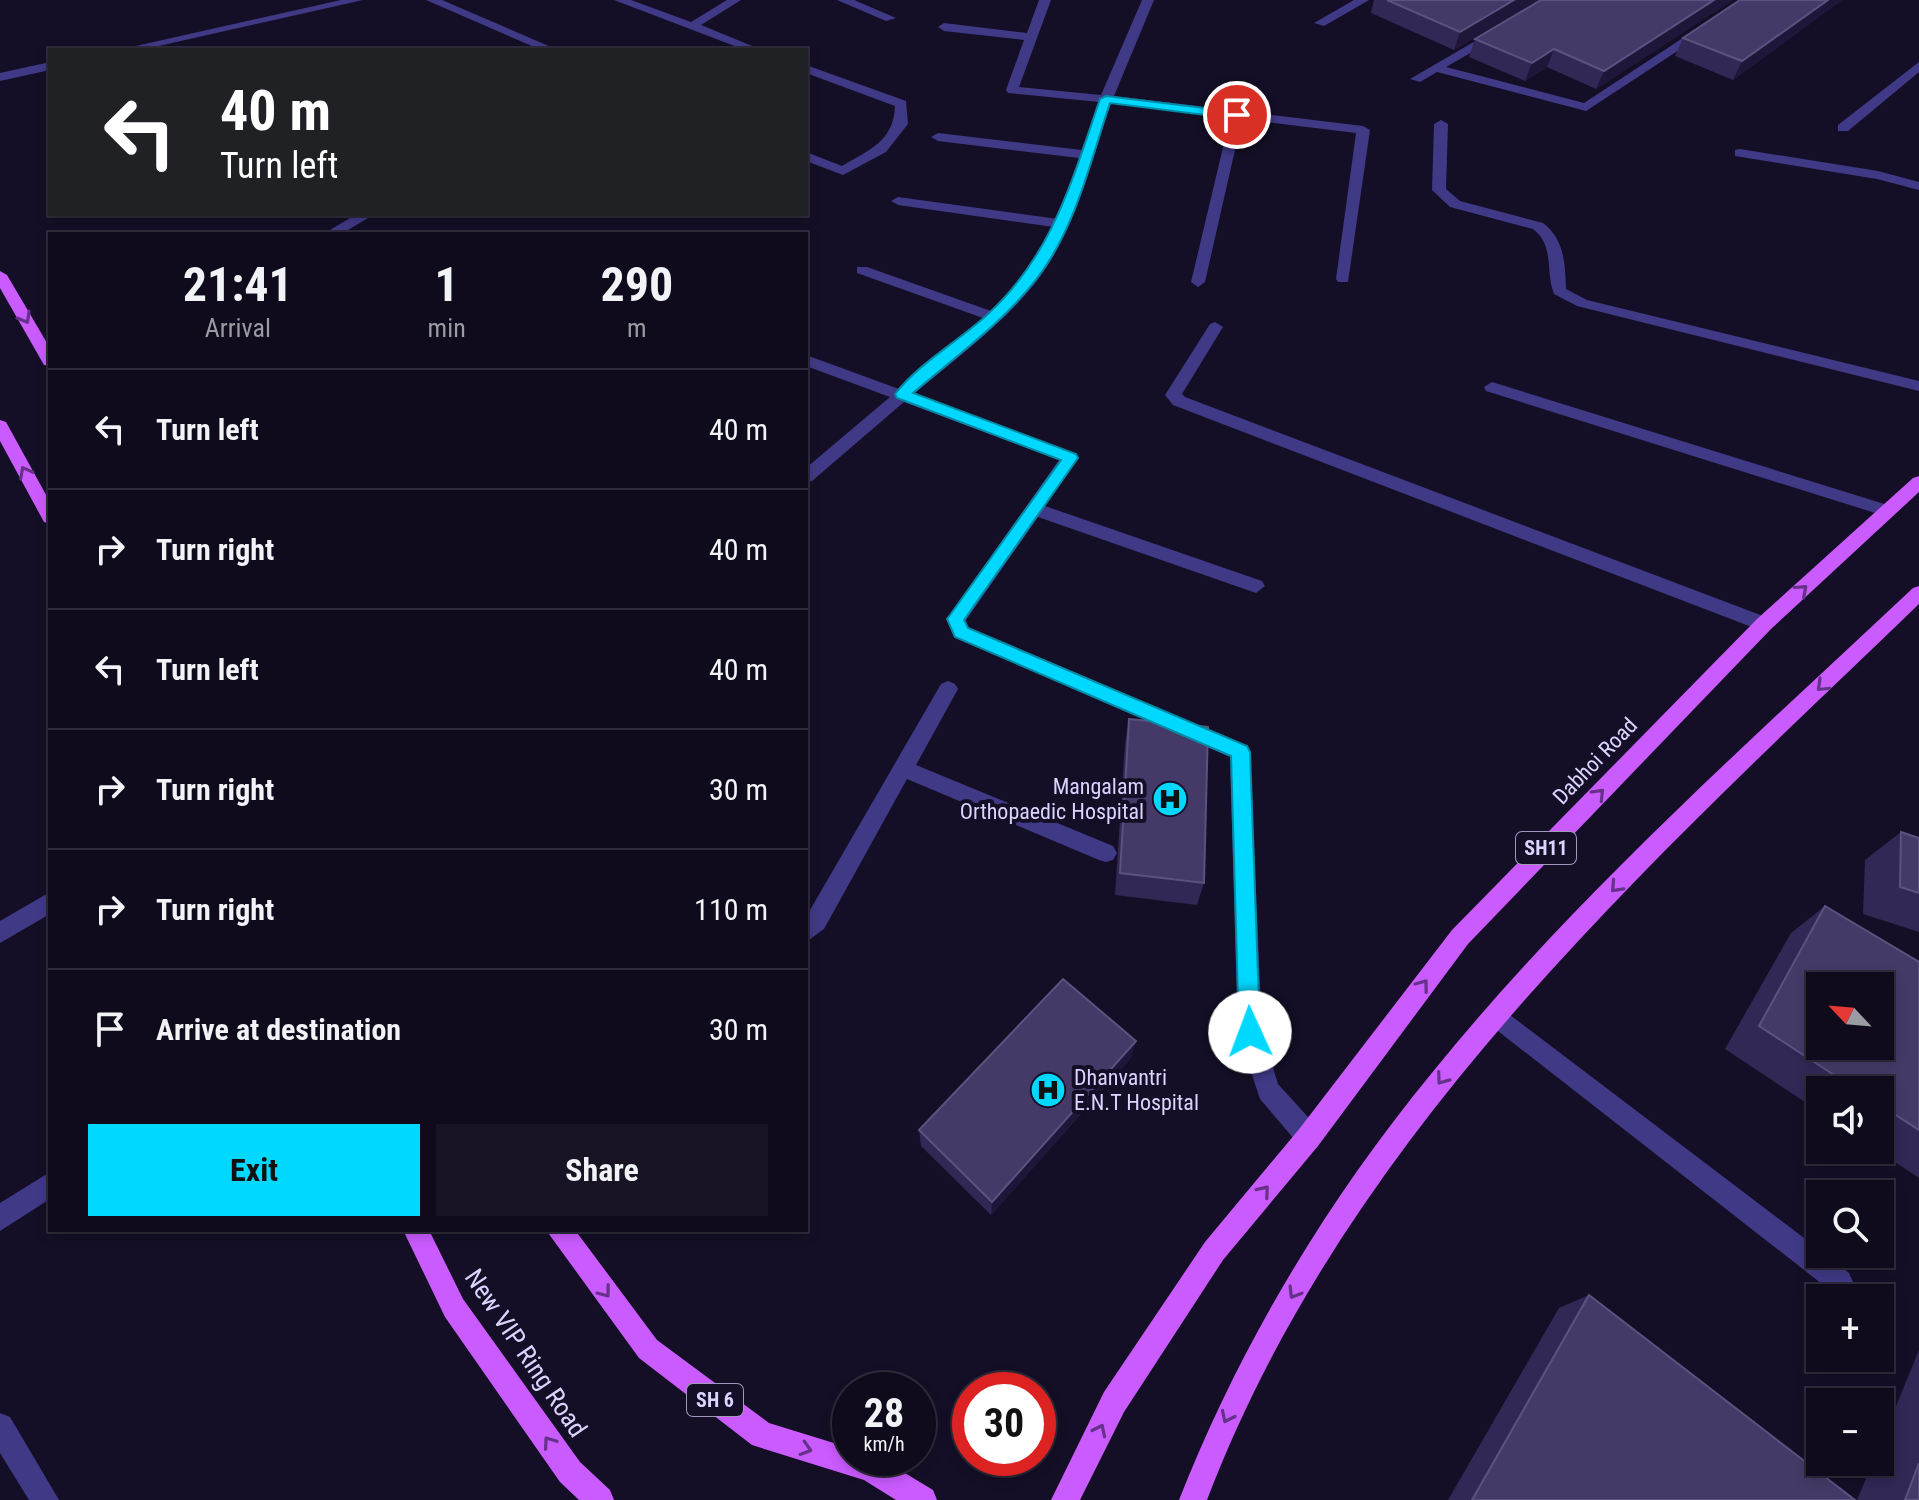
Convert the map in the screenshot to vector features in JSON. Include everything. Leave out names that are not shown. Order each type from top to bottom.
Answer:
[{"type":"main road","points":[[0,275],[48,358]]},
{"type":"main road","points":[[0,426],[48,514]]},
{"type":"main road","name":"Dabhoi Road","points":[[1065,1500],[1114,1402],[1214,1251],[1309,1137],[1460,937],[1764,624],[1919,482]]},
{"type":"main road","points":[[1193,1500],[1214,1443],[1261,1347],[1369,1178],[1451,1067],[1694,806],[1919,593]]},
{"type":"main road","name":"New VIP Ring Road","points":[[417,1232],[454,1308],[570,1472],[600,1500]]},
{"type":"main road","name":"SH 6","points":[[560,1232],[648,1349],[762,1435],[870,1468],[923,1500]]},
{"type":"street","points":[[133,48],[357,0]]},
{"type":"street","points":[[432,0],[547,48]]},
{"type":"street","points":[[620,0],[751,48]]},
{"type":"street","points":[[692,26],[735,0]]},
{"type":"street","points":[[843,0],[890,18]]},
{"type":"street","points":[[1045,0],[1012,90],[1363,130],[1343,279]]},
{"type":"street","points":[[808,475],[994,317],[1033,275],[1063,224],[1106,99],[1148,0]]},
{"type":"street","points":[[1320,23],[1363,0]]},
{"type":"street","points":[[1416,79],[1513,23]]},
{"type":"street","points":[[1435,68],[1586,107],[1708,26]]},
{"type":"street","points":[[944,27],[1032,37]]},
{"type":"street","points":[[0,77],[48,66]]},
{"type":"street","points":[[1843,128],[1919,66]]},
{"type":"street","points":[[808,70],[901,104],[901,124],[881,149],[843,171],[808,157]]},
{"type":"street","points":[[1198,282],[1237,115]]},
{"type":"street","points":[[1441,124],[1439,190],[1455,204],[1538,226],[1549,232],[1553,240],[1559,291],[1566,296],[1582,303],[1919,386]]},
{"type":"street","points":[[938,137],[1086,155]]},
{"type":"street","points":[[1740,153],[1878,175],[1919,186]]},
{"type":"street","points":[[898,201],[1063,224]]},
{"type":"street","points":[[334,232],[364,216]]},
{"type":"street","points":[[862,270],[994,317]]},
{"type":"street","points":[[1215,327],[1173,395],[1179,401],[1764,624]]},
{"type":"street","points":[[808,361],[1070,458],[956,619],[956,626],[961,632],[1240,752],[1250,1032],[1268,1091],[1309,1137]]},
{"type":"street","points":[[1492,387],[1888,511]]},
{"type":"street","points":[[1034,509],[1256,586]]},
{"type":"street","points":[[808,930],[816,922],[948,689]]},
{"type":"street","points":[[904,769],[1106,853]]},
{"type":"street","points":[[0,933],[48,903]]},
{"type":"street","points":[[1497,1016],[1840,1282]]},
{"type":"street","points":[[0,1218],[48,1185]]},
{"type":"street","points":[[0,1427],[45,1500]]},
{"type":"building","points":[[1387,0],[1514,0],[1460,32]]},
{"type":"building","points":[[1541,0],[1714,0],[1604,71],[1554,49],[1532,63],[1475,39]]},
{"type":"building","points":[[1740,0],[1828,0],[1742,61],[1683,38]]},
{"type":"building","points":[[1129,719],[1208,727],[1204,883],[1120,873]]},
{"type":"building","points":[[1901,832],[1919,838],[1919,893],[1900,887]]},
{"type":"building","points":[[1825,906],[1919,962],[1919,1130],[1894,1114],[1894,1076],[1836,1076],[1811,1060],[1894,1060],[1894,972],[1806,972],[1806,1057],[1759,1026]]},
{"type":"building","points":[[1063,979],[1136,1041],[992,1202],[919,1130]]},
{"type":"building","points":[[1589,1295],[1806,1462],[1806,1476],[1824,1476],[1855,1500],[1472,1500]]},
{"type":"building","points":[[1919,1463],[1919,1500],[1905,1500]]},
{"type":"place","name":"Mangalam Orthopaedic Hospital","points":[[1170,799]]},
{"type":"place","name":"Dhanvantri E.N.T Hospital","points":[[1048,1090]]},
{"type":"route","points":[[1237,115],[1106,99],[1063,224],[1033,275],[994,317],[902,394],[1070,458],[956,619],[956,626],[961,632],[1237,748],[1243,757],[1250,1032]]}]
